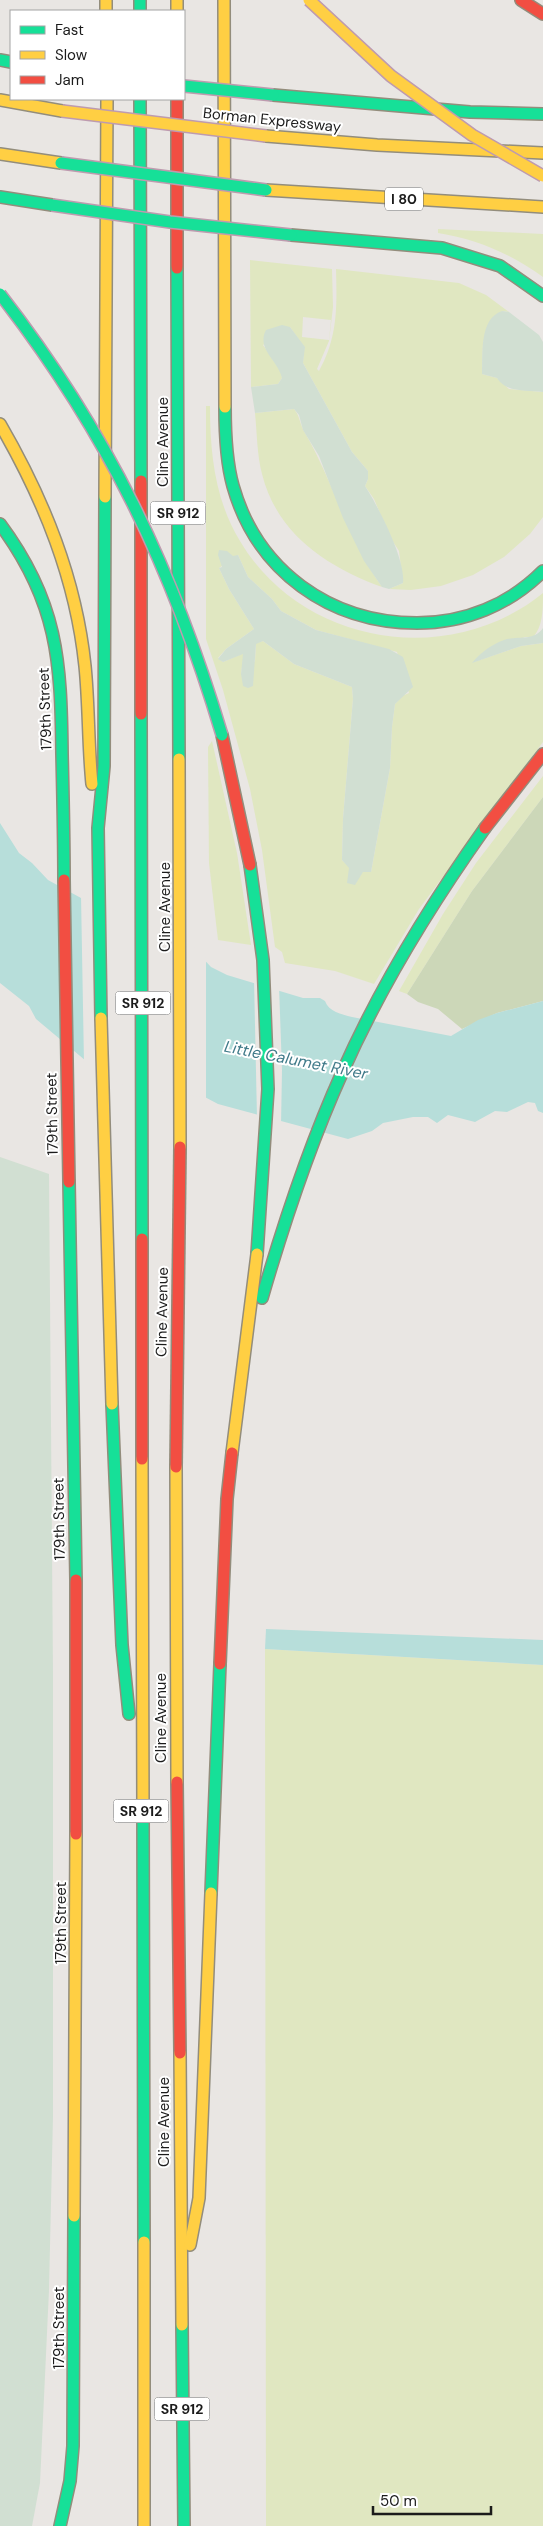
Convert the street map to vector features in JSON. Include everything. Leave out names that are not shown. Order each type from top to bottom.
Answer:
[{"type":"main road","points":[[224,0],[225,410],[227,452],[236,495],[252,530],[271,558],[297,583],[328,604],[388,622],[411,623],[447,620],[483,611],[521,592],[543,572]]},
{"type":"main road","points":[[309,0],[391,76],[472,136],[543,176]]},
{"type":"main road","points":[[521,0],[543,14]]},
{"type":"main road","points":[[185,86],[273,96],[470,112],[543,114]]},
{"type":"main road","name":"Borman Expressway","points":[[0,100],[62,111],[266,136],[406,147],[543,154]]},
{"type":"main road","points":[[107,100],[104,756],[98,828],[101,1077],[107,1290],[122,1635],[141,1848]]},
{"type":"main road","name":"Cline Avenue","points":[[140,100],[144,1097],[141,1848],[144,2526]]},
{"type":"main road","name":"Cline Avenue","points":[[177,100],[180,1114],[174,1554],[184,2526]]},
{"type":"main road","name":"I 80","points":[[0,154],[266,190],[543,206]]},
{"type":"main road","points":[[0,197],[170,222],[442,248],[500,266],[543,296]]},
{"type":"main road","points":[[0,294],[42,350],[104,449],[143,524],[184,620],[222,735],[252,868],[260,933],[268,1061],[265,1165],[258,1246],[241,1371],[227,1499],[200,2198],[181,2293]]},
{"type":"main road","points":[[0,424],[15,449],[51,520],[74,596],[85,666],[88,750],[98,828]]},
{"type":"main road","name":"179th Street","points":[[0,524],[29,566],[50,617],[57,649],[62,708],[66,1079],[77,1690],[73,2446],[70,2481],[60,2526]]},
{"type":"main road","points":[[241,1371],[283,1226],[301,1174],[341,1073],[390,978],[439,895],[483,829],[543,754]]},
{"type":"green space","points":[[438,229],[543,234],[543,277],[519,261],[480,243],[438,233]]},
{"type":"green space","points":[[250,260],[332,269],[333,307],[329,341],[317,369],[319,371],[333,334],[336,309],[336,269],[459,283],[486,295],[509,312],[502,311],[483,342],[482,374],[497,378],[509,389],[543,392],[543,517],[530,534],[504,557],[473,575],[441,586],[411,590],[389,589],[403,583],[399,551],[390,537],[374,499],[365,486],[368,479],[368,471],[352,452],[303,363],[304,347],[290,327],[263,345],[281,370],[282,378],[278,384],[251,387]],"holes":[[[303,317],[331,320],[329,340],[302,337]]]},
{"type":"green space","points":[[502,311],[509,312],[539,335],[543,342],[543,392],[511,388],[501,383],[497,378],[482,374],[486,329],[489,321]]},
{"type":"green space","points":[[282,325],[290,327],[305,347],[303,363],[352,452],[368,471],[368,479],[365,486],[384,519],[396,547],[403,573],[403,583],[389,589],[382,587],[364,561],[343,518],[319,456],[303,430],[299,415],[294,409],[255,413],[251,387],[278,384],[282,378],[266,349],[264,337],[266,330]]},
{"type":"green space","points":[[206,406],[210,406],[211,442],[216,476],[225,509],[232,525],[240,541],[267,576],[300,604],[339,624],[380,635],[423,638],[465,632],[506,617],[543,593],[541,623],[533,637],[525,637],[474,662],[521,646],[543,643],[543,742],[419,909],[374,984],[335,971],[285,963],[282,952],[275,947],[262,850],[250,789],[223,690],[206,639]],"holes":[[[238,555],[248,577],[272,599],[281,611],[316,630],[397,652],[409,693],[402,696],[395,704],[390,768],[371,872],[355,869],[348,866],[342,860],[343,819],[353,699],[352,687],[294,664],[263,641],[256,643],[255,661],[241,674],[244,653],[223,662],[218,658],[226,649],[254,629],[229,589],[219,568]]]},
{"type":"green space","points":[[294,409],[350,530],[370,569],[382,587],[342,569],[307,546],[279,514],[269,495],[260,467],[255,413]]},
{"type":"green space","points":[[219,550],[227,551],[233,556],[238,555],[248,577],[272,599],[281,611],[316,630],[389,649],[403,657],[413,687],[395,704],[390,768],[371,872],[363,872],[355,885],[347,883],[349,868],[342,860],[343,819],[353,699],[352,687],[294,664],[263,641],[256,644],[253,686],[248,688],[243,686],[241,674],[243,654],[223,662],[218,659],[226,649],[254,629],[229,589],[219,568],[222,567],[218,555]]},
{"type":"green space","points":[[543,628],[543,643],[521,646],[472,663],[482,652],[495,644],[504,640],[530,637]]},
{"type":"green space","points":[[212,741],[237,853],[251,945],[218,940],[209,863],[208,747]]},
{"type":"green space","points":[[543,776],[543,797],[472,891],[407,994],[399,991],[443,914],[476,863]]},
{"type":"green space","points":[[543,797],[543,1001],[497,1013],[462,1029],[438,1009],[418,1002],[407,994],[472,891]]},
{"type":"green space","points":[[0,1157],[49,1174],[53,1673],[53,2116],[49,2290],[40,2483],[32,2526],[0,2526]]},
{"type":"green space","points":[[265,1649],[543,1665],[543,2526],[266,2526]]},
{"type":"water","name":"Little Calumet River","points":[[0,823],[19,853],[32,863],[48,880],[92,904],[197,952],[211,967],[227,975],[303,998],[320,998],[325,1001],[329,1008],[340,1014],[451,1036],[478,1020],[543,1001],[543,1113],[538,1111],[535,1103],[528,1102],[507,1112],[495,1111],[475,1122],[448,1115],[437,1123],[428,1117],[413,1117],[383,1123],[372,1131],[348,1139],[218,1104],[201,1095],[92,1066],[36,1019],[29,1006],[0,983]]},
{"type":"water","points":[[266,1629],[543,1640],[543,1665],[265,1649]]},
{"type":"pier","points":[[81,895],[158,929],[199,950],[206,958],[206,1101],[200,1097],[126,1086],[84,1063]]},
{"type":"pier","points":[[254,979],[279,986],[282,1070],[281,1125],[257,1117]]},
{"type":"traffic: fast","points":[[140,0],[140,10]]},
{"type":"traffic: fast","points":[[0,60],[10,62]]},
{"type":"traffic: fast","points":[[185,86],[273,95]]},
{"type":"traffic: fast","points":[[273,95],[470,112],[543,114]]},
{"type":"traffic: fast","points":[[140,100],[141,481]]},
{"type":"traffic: fast","points":[[61,163],[266,190]]},
{"type":"traffic: fast","points":[[0,197],[52,205]]},
{"type":"traffic: fast","points":[[52,205],[170,222],[291,235]]},
{"type":"traffic: fast","points":[[291,235],[442,248],[500,266],[543,296]]},
{"type":"traffic: fast","points":[[177,268],[179,759]]},
{"type":"traffic: fast","points":[[0,294],[73,398],[105,450],[133,504],[158,558],[181,615],[203,674],[222,735]]},
{"type":"traffic: fast","points":[[225,407],[229,467],[233,486],[244,516],[260,543],[279,567],[301,586],[327,602],[355,614],[385,621],[417,623],[452,620],[469,616],[501,602],[530,583],[543,571]]},
{"type":"traffic: fast","points":[[101,1018],[98,828],[104,766],[105,497]]},
{"type":"traffic: fast","points":[[0,524],[19,552],[34,580],[45,607],[52,633],[60,690],[64,880]]},
{"type":"traffic: fast","points":[[141,714],[142,1239]]},
{"type":"traffic: fast","points":[[262,1298],[308,1156],[357,1041],[390,978],[426,916],[485,828]]},
{"type":"traffic: fast","points":[[250,865],[263,960],[268,1089],[257,1254]]},
{"type":"traffic: fast","points":[[69,1182],[76,1580]]},
{"type":"traffic: fast","points":[[112,1404],[122,1645],[129,1714]]},
{"type":"traffic: fast","points":[[211,1893],[220,1664]]},
{"type":"traffic: fast","points":[[143,1813],[144,2242]]},
{"type":"traffic: fast","points":[[60,2526],[70,2481],[73,2446],[74,2216]]},
{"type":"traffic: fast","points":[[182,2325],[184,2526]]},
{"type":"traffic: slow","points":[[106,0],[106,10]]},
{"type":"traffic: slow","points":[[177,0],[177,10]]},
{"type":"traffic: slow","points":[[224,0],[225,407]]},
{"type":"traffic: slow","points":[[309,0],[391,76],[472,135],[543,176]]},
{"type":"traffic: slow","points":[[0,100],[62,111]]},
{"type":"traffic: slow","points":[[105,497],[107,100]]},
{"type":"traffic: slow","points":[[62,111],[266,136]]},
{"type":"traffic: slow","points":[[266,136],[377,145],[543,153]]},
{"type":"traffic: slow","points":[[0,154],[61,163]]},
{"type":"traffic: slow","points":[[266,190],[543,207]]},
{"type":"traffic: slow","points":[[0,424],[44,511],[66,571],[74,602],[85,666],[92,784]]},
{"type":"traffic: slow","points":[[179,759],[180,1147]]},
{"type":"traffic: slow","points":[[101,1018],[112,1404]]},
{"type":"traffic: slow","points":[[232,1453],[257,1254]]},
{"type":"traffic: slow","points":[[142,1459],[143,1813]]},
{"type":"traffic: slow","points":[[176,1467],[177,1782]]},
{"type":"traffic: slow","points":[[74,2216],[76,1834]]},
{"type":"traffic: slow","points":[[190,2245],[199,2198],[211,1893]]},
{"type":"traffic: slow","points":[[180,2053],[182,2325]]},
{"type":"traffic: slow","points":[[144,2242],[144,2526]]},
{"type":"traffic: jam","points":[[521,0],[543,14]]},
{"type":"traffic: jam","points":[[177,100],[177,268]]},
{"type":"traffic: jam","points":[[141,481],[141,714]]},
{"type":"traffic: jam","points":[[222,735],[250,865]]},
{"type":"traffic: jam","points":[[485,828],[543,754]]},
{"type":"traffic: jam","points":[[64,880],[69,1182]]},
{"type":"traffic: jam","points":[[176,1467],[180,1147]]},
{"type":"traffic: jam","points":[[142,1239],[142,1459]]},
{"type":"traffic: jam","points":[[220,1664],[227,1499],[232,1453]]},
{"type":"traffic: jam","points":[[76,1580],[76,1834]]},
{"type":"traffic: jam","points":[[177,1782],[180,2053]]}]
